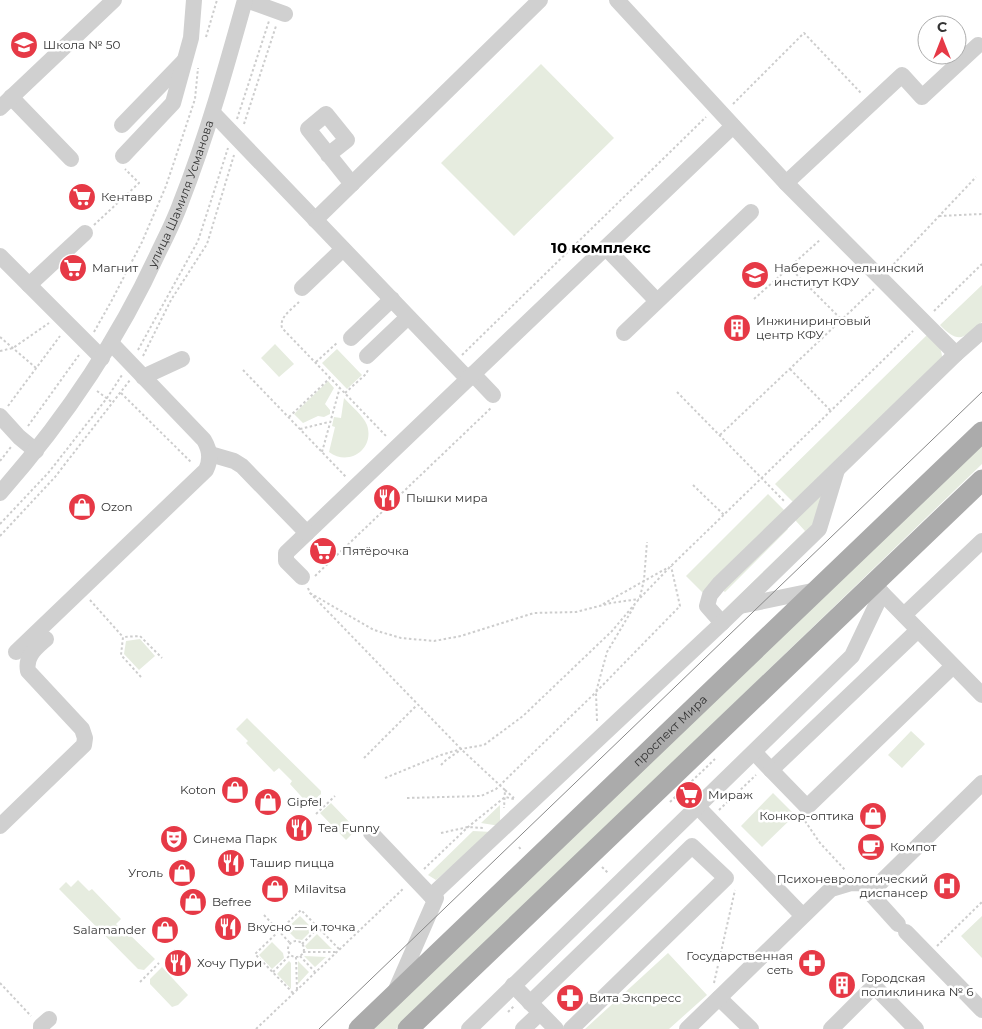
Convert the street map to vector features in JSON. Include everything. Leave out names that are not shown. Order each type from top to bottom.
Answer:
[{"type":"main road","name":"проспект Мира","points":[[359,1029],[982,432]]},
{"type":"main road","points":[[408,1029],[663,787],[877,589],[982,480]]},
{"type":"street","points":[[71,159],[6,103],[114,0]]},
{"type":"street","points":[[123,156],[173,103],[192,61],[191,38],[194,0]]},
{"type":"street","points":[[315,220],[540,0]]},
{"type":"street","points":[[617,0],[786,183],[956,354]]},
{"type":"street","points":[[242,1],[283,13]]},
{"type":"street","name":"улица Шамиля Усманова","points":[[0,493],[36,451],[86,383],[128,313],[151,269],[181,204],[213,113],[242,1]]},
{"type":"street","points":[[786,183],[902,75],[922,96],[978,45]]},
{"type":"street","points":[[122,125],[192,61]]},
{"type":"street","points":[[213,113],[454,364],[495,399]]},
{"type":"street","points":[[307,580],[286,561],[285,555],[606,248],[723,116]]},
{"type":"street","points":[[328,155],[352,184]]},
{"type":"street","points":[[624,332],[751,212]]},
{"type":"street","points":[[29,285],[85,234]]},
{"type":"street","points":[[606,248],[657,301]]},
{"type":"street","points":[[302,288],[343,249]]},
{"type":"street","points":[[0,256],[102,358]]},
{"type":"street","points":[[351,338],[392,299]]},
{"type":"street","points":[[367,356],[408,317]]},
{"type":"street","points":[[722,623],[714,598],[837,470],[982,331]]},
{"type":"street","points":[[16,652],[144,530],[187,496],[208,465],[210,454],[204,440],[110,343]]},
{"type":"street","points":[[140,374],[182,358]]},
{"type":"street","points":[[0,416],[36,451]]},
{"type":"street","points":[[210,454],[242,466],[307,532]]},
{"type":"street","points":[[431,896],[740,606],[819,529],[837,470]]},
{"type":"street","points":[[0,826],[84,745],[85,738],[82,729],[32,676],[27,665],[31,653],[151,536],[144,530]]},
{"type":"street","points":[[904,615],[982,541]]},
{"type":"street","points":[[523,1029],[527,999],[675,829],[852,656],[877,589],[982,695]]},
{"type":"street","points":[[740,606],[817,590]]},
{"type":"street","points":[[768,767],[918,630]]},
{"type":"street","points":[[754,752],[807,807],[953,666]]},
{"type":"street","points":[[982,783],[870,893],[982,1010]]},
{"type":"street","points":[[698,807],[802,915]]},
{"type":"street","points":[[571,1029],[726,878],[675,829]]},
{"type":"street","points":[[371,833],[431,896],[436,898],[393,996]]},
{"type":"street","points":[[469,1029],[527,999],[692,846]]},
{"type":"street","points":[[686,1029],[830,889],[856,883],[879,884]]},
{"type":"street","points":[[831,1029],[874,986],[916,1029]]},
{"type":"street","points":[[720,997],[751,1029]]},
{"type":"street","points":[[527,999],[556,1029]]},
{"type":"path","points":[[204,44],[217,0]]},
{"type":"path","points":[[0,536],[55,477],[121,393],[140,374],[171,300],[207,244],[238,140],[283,13]]},
{"type":"path","points":[[454,364],[723,116],[804,34],[872,104]]},
{"type":"path","points":[[0,461],[20,437],[87,344],[142,242],[166,186],[195,99],[192,61]]},
{"type":"path","points":[[85,234],[138,183],[118,160],[123,156]]},
{"type":"path","points":[[720,435],[883,281],[888,270],[976,177]]},
{"type":"path","points":[[939,216],[982,214]]},
{"type":"path","points":[[754,299],[832,229]]},
{"type":"path","points":[[930,314],[982,264]]},
{"type":"path","points":[[790,267],[842,320]]},
{"type":"path","points":[[302,288],[300,302],[282,318],[282,328],[397,447]]},
{"type":"path","points":[[0,351],[13,348],[64,320]]},
{"type":"path","points":[[0,416],[36,368],[64,320]]},
{"type":"path","points":[[385,778],[461,749],[484,745],[523,716],[612,631],[639,599],[671,566],[917,327]]},
{"type":"path","points":[[0,337],[36,368]]},
{"type":"path","points":[[316,362],[338,342],[351,338]]},
{"type":"path","points":[[345,393],[367,371],[367,356]]},
{"type":"path","points":[[790,368],[831,411]]},
{"type":"path","points":[[243,370],[355,487]]},
{"type":"path","points":[[288,417],[330,378]]},
{"type":"path","points":[[322,452],[340,388]]},
{"type":"path","points":[[96,390],[113,403]]},
{"type":"path","points":[[677,392],[761,479],[791,518]]},
{"type":"path","points":[[121,393],[203,474]]},
{"type":"path","points":[[441,833],[468,827],[503,830],[505,790],[461,749],[310,593],[307,580],[495,399]]},
{"type":"path","points":[[300,429],[330,422]]},
{"type":"path","points":[[694,485],[724,515]]},
{"type":"path","points":[[598,739],[596,692],[607,652],[639,599],[644,580],[647,542]]},
{"type":"path","points":[[599,606],[671,566]]},
{"type":"path","points":[[407,798],[481,796],[496,789],[596,692],[680,606],[671,566]]},
{"type":"path","points":[[310,593],[374,630],[401,638],[434,641],[461,636],[534,613],[576,612],[639,599]]},
{"type":"path","points":[[88,598],[123,637],[121,655],[141,677]]},
{"type":"path","points":[[123,637],[140,636],[162,658]]},
{"type":"path","points":[[364,758],[418,704]]},
{"type":"path","points":[[441,765],[461,749]]},
{"type":"path","points":[[710,819],[768,767]]},
{"type":"path","points":[[316,814],[335,796]]},
{"type":"path","points":[[505,797],[516,800]]},
{"type":"path","points":[[256,1029],[468,827],[505,797]]},
{"type":"path","points":[[802,816],[820,843],[856,883]]},
{"type":"path","points":[[519,847],[522,851]]},
{"type":"path","points":[[720,997],[714,984],[735,888],[726,878]]},
{"type":"path","points":[[928,955],[982,902]]},
{"type":"path","points":[[294,993],[255,954],[301,910],[338,951]]},
{"type":"path","points":[[264,915],[290,943]]},
{"type":"path","points":[[302,944],[319,928]]},
{"type":"path","points":[[290,943],[296,941],[302,944]]},
{"type":"path","points":[[290,943],[288,949],[290,955]]},
{"type":"path","points":[[290,955],[300,956],[303,952],[302,944]]},
{"type":"path","points":[[303,952],[338,951]]},
{"type":"path","points":[[273,972],[290,955]]},
{"type":"path","points":[[300,956],[315,972]]},
{"type":"path","points":[[296,957],[297,990]]},
{"type":"path","points":[[140,982],[159,963]]},
{"type":"path","points":[[0,983],[42,1022]]},
{"type":"path","points":[[504,1016],[527,999]]},
{"type":"shaded area","points":[[541,64],[614,138],[514,236],[441,163]]},
{"type":"shaded area","points":[[982,285],[982,322],[961,337],[956,337],[946,331],[940,325]]},
{"type":"shaded area","points":[[928,334],[937,343],[942,361],[794,503],[775,484]]},
{"type":"shaded area","points":[[275,344],[294,364],[279,377],[261,358]]},
{"type":"shaded area","points":[[337,349],[362,375],[347,389],[322,363]]},
{"type":"shaded area","points":[[328,381],[334,388],[325,404],[330,410],[330,414],[324,417],[318,416],[303,423],[294,414]]},
{"type":"shaded area","points":[[344,398],[363,418],[367,425],[368,434],[364,448],[352,456],[344,457],[329,452],[335,427],[332,426],[334,417],[341,418]]},
{"type":"shaded area","points":[[982,441],[982,464],[396,1029],[372,1029]]},
{"type":"shaded area","points":[[826,488],[817,520],[726,613],[719,614],[712,604],[721,613],[805,531],[796,521],[796,518]]},
{"type":"shaded area","points":[[768,494],[785,511],[703,593],[686,576]]},
{"type":"shaded area","points":[[786,527],[788,529],[725,592],[722,590]]},
{"type":"shaded area","points":[[140,639],[155,656],[139,670],[124,654],[126,641]]},
{"type":"shaded area","points":[[247,718],[321,791],[321,794],[309,805],[290,784],[292,781],[279,768],[274,772],[246,743],[248,741],[236,729]]},
{"type":"shaded area","points":[[911,731],[925,744],[902,768],[888,755]]},
{"type":"shaded area","points":[[773,793],[795,815],[762,847],[741,826]]},
{"type":"shaded area","points":[[331,803],[355,828],[355,831],[346,840],[320,813]]},
{"type":"shaded area","points":[[500,805],[500,826],[481,823]]},
{"type":"shaded area","points":[[473,831],[492,832],[436,880],[428,875]]},
{"type":"shaded area","points":[[78,880],[89,891],[92,889],[121,919],[116,924],[155,959],[144,970],[138,969],[59,889],[66,882],[71,887]]},
{"type":"shaded area","points":[[300,916],[313,929],[302,940],[296,939],[286,929]]},
{"type":"shaded area","points":[[982,916],[982,958],[961,936]]},
{"type":"shaded area","points":[[317,934],[332,949],[307,949],[305,946]]},
{"type":"shaded area","points":[[272,942],[283,953],[284,958],[272,969],[259,955]]},
{"type":"shaded area","points":[[668,953],[707,995],[669,1029],[585,1029]]},
{"type":"shaded area","points":[[304,956],[326,957],[315,967]]},
{"type":"shaded area","points":[[289,961],[291,963],[291,989],[277,974]]},
{"type":"shaded area","points":[[298,961],[309,972],[298,984]]},
{"type":"shaded area","points":[[162,967],[188,995],[178,1005],[172,1007],[150,984],[150,979]]},
{"type":"tram line","points":[[319,1029],[982,392]]},
{"type":"place","name":"Школа № 50","points":[[24,45]]},
{"type":"place","name":"Кентавр","points":[[82,197]]},
{"type":"place","name":"Магнит","points":[[73,268]]},
{"type":"place","name":"Набережночелнинский институт КФУ","points":[[755,275]]},
{"type":"place","name":"Инжиниринговый центр КФУ","points":[[737,328]]},
{"type":"place","name":"Пышки мира","points":[[387,498]]},
{"type":"place","name":"Ozon","points":[[82,507]]},
{"type":"place","name":"Пятёрочка","points":[[323,551]]},
{"type":"place","name":"Koton","points":[[235,790]]},
{"type":"place","name":"Мираж","points":[[689,795]]},
{"type":"place","name":"Gipfel","points":[[268,802]]},
{"type":"place","name":"Конкор-оптика","points":[[873,816]]},
{"type":"place","name":"Tea Funny","points":[[299,828]]},
{"type":"place","name":"Синема Парк","points":[[174,839]]},
{"type":"place","name":"Компот","points":[[871,847]]},
{"type":"place","name":"Ташир пицца","points":[[231,863]]},
{"type":"place","name":"Уголь","points":[[182,873]]},
{"type":"place","name":"Психоневрологический диспансер","points":[[947,886]]},
{"type":"place","name":"Milavitsa","points":[[275,889]]},
{"type":"place","name":"Befree","points":[[193,902]]},
{"type":"place","name":"Вкусно — и точка","points":[[228,927]]},
{"type":"place","name":"Salamander","points":[[165,930]]},
{"type":"place","name":"Хочу Пури","points":[[178,963]]},
{"type":"place","name":"Государственная сеть","points":[[812,963]]},
{"type":"place","name":"Городская поликлиника № 6","points":[[842,985]]},
{"type":"place","name":"Вита Экспресс","points":[[570,998]]},
{"type":"district","name":"10 комплекс","points":[[601,248]]}]
